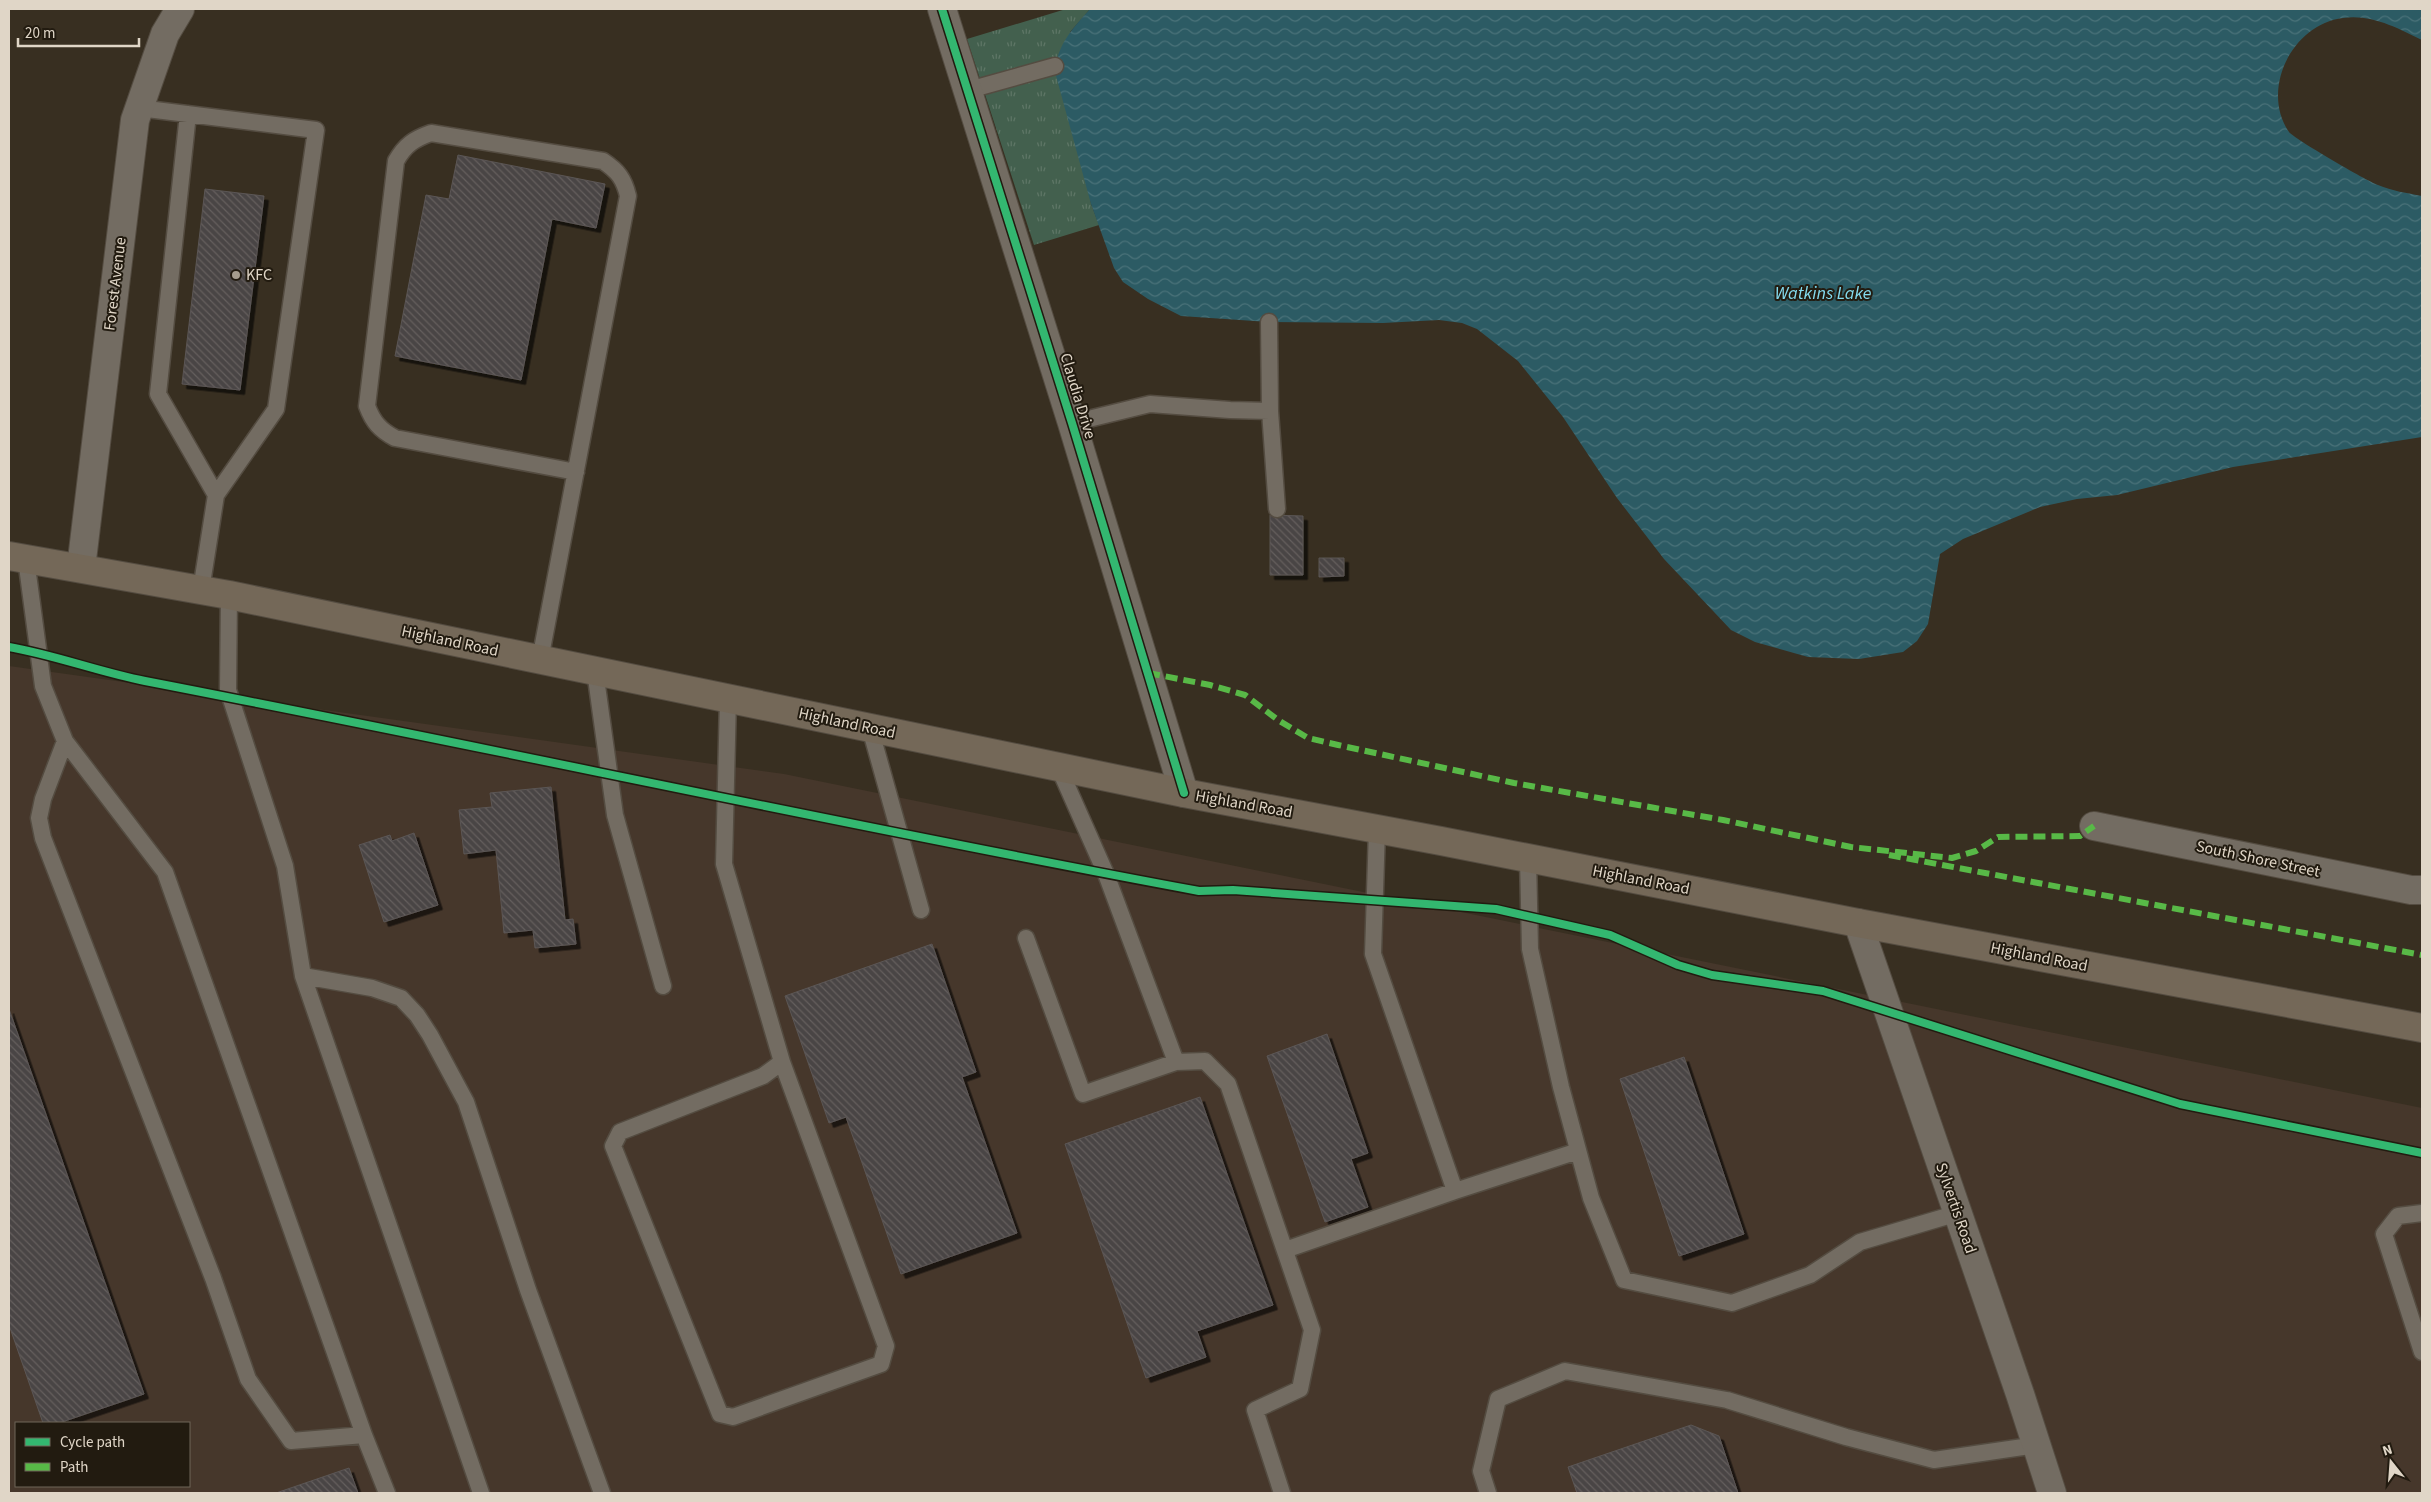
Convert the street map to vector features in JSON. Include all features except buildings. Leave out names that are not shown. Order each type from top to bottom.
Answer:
[{"type":"highway","name":"Highland Road","points":[[17,557],[229,595],[1184,793],[1858,923],[2422,1028]]},
{"type":"street","name":"Forest Avenue","points":[[81,568],[134,129],[139,108],[165,34],[180,9]]},
{"type":"street","name":"Claudia Drive","points":[[942,9],[1072,423],[1184,793]]},
{"type":"street","name":"South Shore Street","points":[[2094,826],[2411,890],[2422,890]]},
{"type":"street","name":"Sylvertis Road","points":[[1858,923],[2052,1493]]},
{"type":"lane","points":[[969,90],[1055,66]]},
{"type":"lane","points":[[139,108],[316,130],[276,409],[216,495],[201,590]]},
{"type":"lane","points":[[188,114],[158,394],[216,495]]},
{"type":"lane","points":[[540,660],[576,472],[628,196],[625,182],[616,170],[604,161],[431,133],[415,138],[404,147],[396,161],[367,406],[372,420],[382,432],[395,438],[576,472]]},
{"type":"lane","points":[[1269,322],[1270,411],[1277,509]]},
{"type":"lane","points":[[1072,423],[1150,404],[1270,411]]},
{"type":"lane","points":[[17,557],[43,686],[64,741],[165,872],[364,1435],[387,1493]]},
{"type":"lane","points":[[229,595],[228,690],[285,866],[303,976],[480,1493]]},
{"type":"lane","points":[[595,671],[615,814],[663,986]]},
{"type":"lane","points":[[728,699],[724,864],[782,1062],[886,1346],[881,1364],[733,1417],[720,1414],[613,1146],[620,1132],[763,1076],[782,1062]]},
{"type":"lane","points":[[870,728],[922,910]]},
{"type":"lane","points":[[64,741],[43,799],[39,818],[43,838],[213,1278],[248,1379],[291,1441],[364,1435]]},
{"type":"lane","points":[[1059,768],[1106,874],[1176,1062]]},
{"type":"lane","points":[[1377,829],[1373,954],[1455,1191]]},
{"type":"lane","points":[[1528,858],[1530,949],[1591,1198],[1624,1280],[1732,1304],[1810,1275],[1860,1242],[1958,1213]]},
{"type":"lane","points":[[1026,938],[1083,1094],[1176,1062],[1205,1061],[1228,1084],[1312,1330],[1300,1389],[1255,1410],[1282,1493]]},
{"type":"lane","points":[[303,976],[372,988],[401,998],[417,1015],[430,1035],[466,1102],[528,1290],[602,1493]]},
{"type":"lane","points":[[1285,1250],[1578,1151]]},
{"type":"lane","points":[[2422,1213],[2398,1216],[2384,1234],[2422,1352]]},
{"type":"lane","points":[[1488,1493],[1481,1471],[1498,1399],[1565,1371],[1727,1400],[1846,1437],[1934,1460],[2037,1445]]},
{"type":"shaded area","points":[[9,666],[784,774],[2422,1108],[2422,1493],[9,1493]]},
{"type":"green space","points":[[1066,9],[1090,9],[1070,32],[1091,204],[1099,225],[1034,245],[967,39]]},
{"type":"water","name":"Watkins Lake","points":[[1090,9],[2422,9],[2422,40],[2384,23],[2354,17],[2325,23],[2309,32],[2296,46],[2286,62],[2280,79],[2278,97],[2281,115],[2289,132],[2294,136],[2371,182],[2389,189],[2422,196],[2422,437],[2233,467],[2117,495],[2077,499],[2040,507],[1963,539],[1940,554],[1928,624],[1917,641],[1903,652],[1859,659],[1808,657],[1755,642],[1731,630],[1664,559],[1617,498],[1563,417],[1518,361],[1477,329],[1462,323],[1439,320],[1383,323],[1269,322],[1181,316],[1148,299],[1123,282],[1114,268],[1091,204],[1055,72],[1056,62],[1062,45]]},
{"type":"marked path","points":[[1148,673],[1210,685],[1245,695],[1278,720],[1308,738],[1514,783],[1723,820],[1851,847],[1952,858],[1976,851],[1998,837],[2080,836],[2094,826]]},
{"type":"marked path","points":[[1889,855],[2422,955]]},
{"type":"cycle path","points":[[942,9],[1072,423],[1184,793]]},
{"type":"cycle path","points":[[9,647],[145,681],[935,840],[1199,891],[1233,890],[1496,909],[1610,935],[1678,965],[1712,975],[1823,991],[2180,1104],[2422,1153]]},
{"type":"place","name":"KFC","points":[[236,275]]}]
